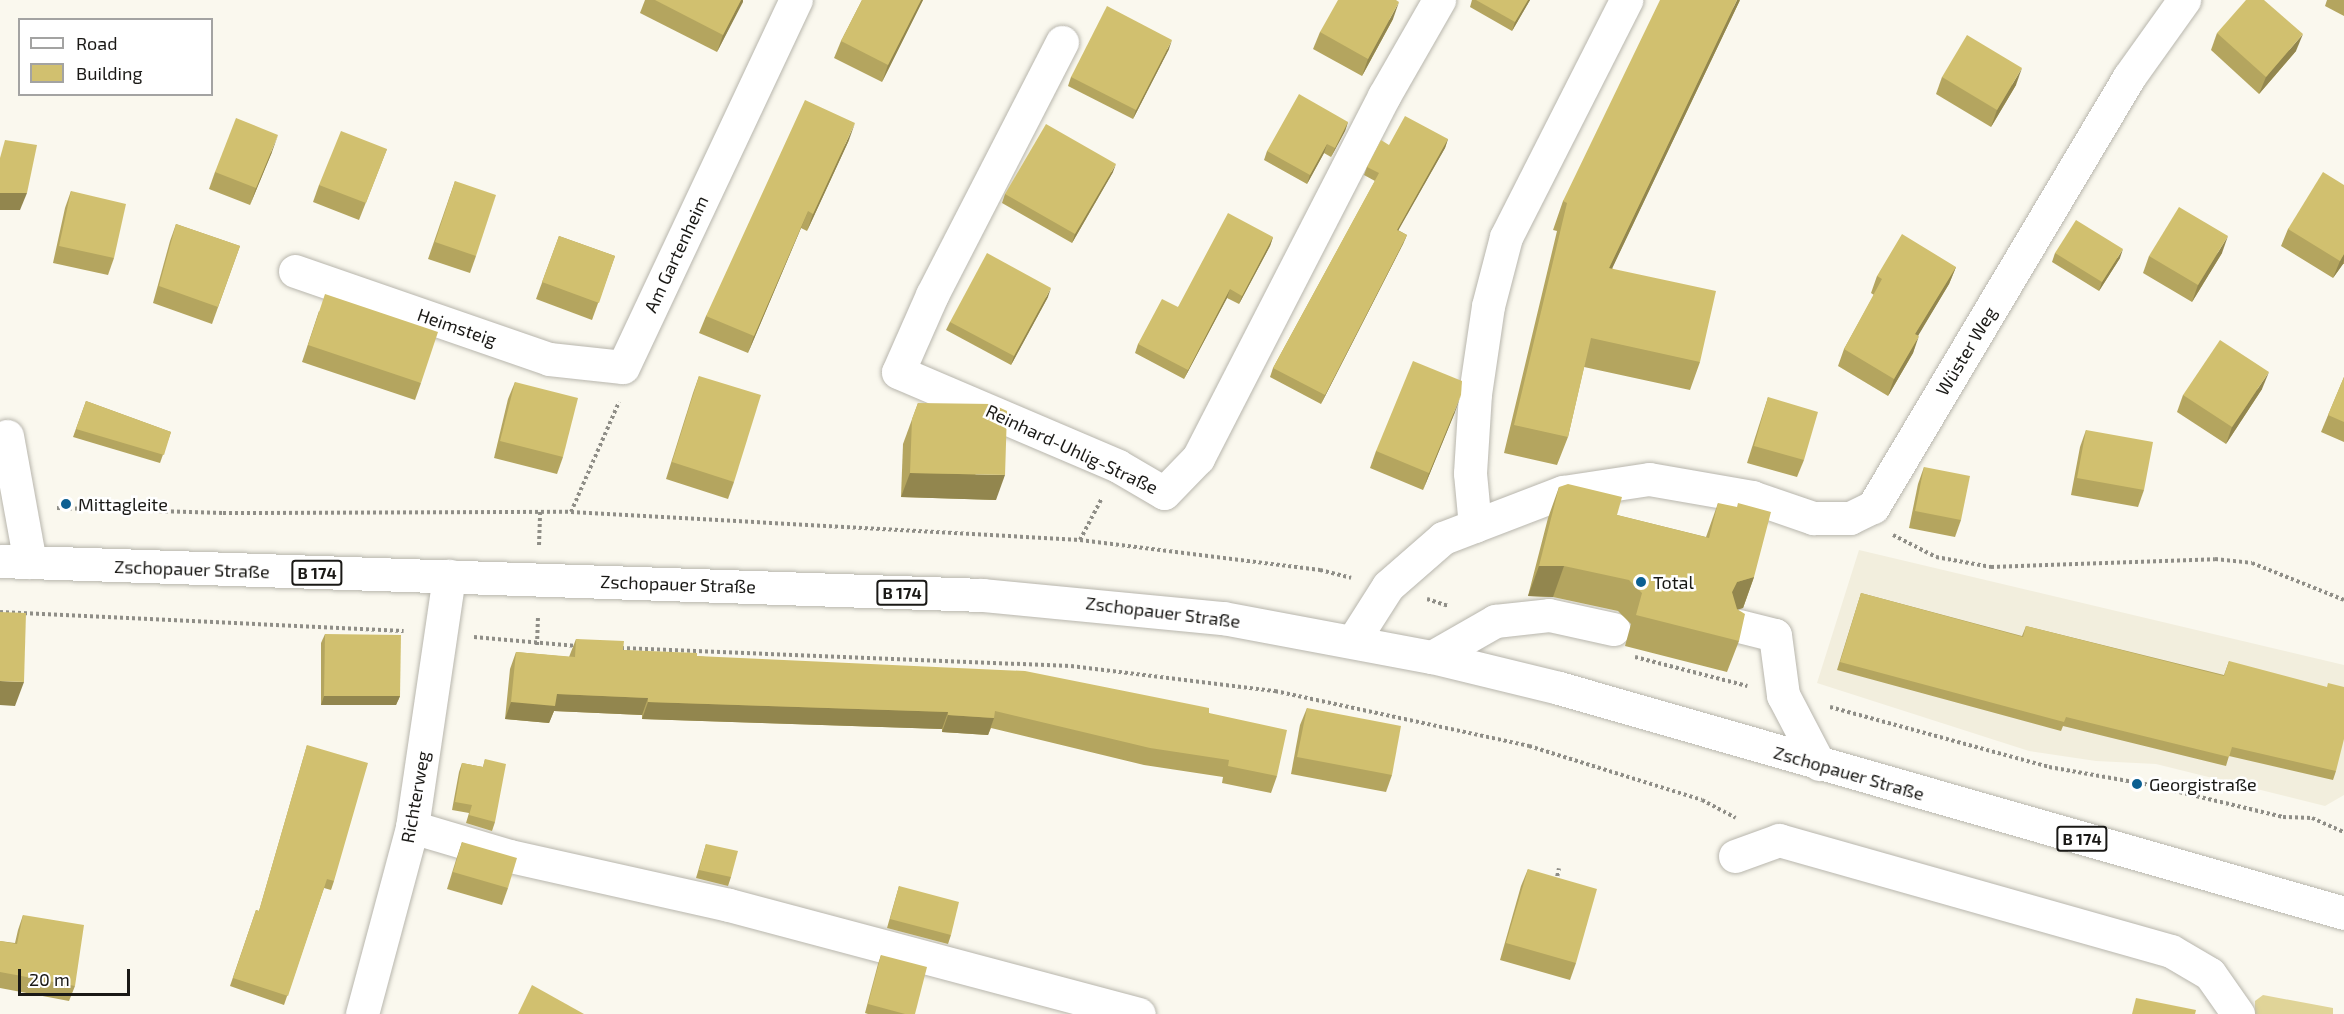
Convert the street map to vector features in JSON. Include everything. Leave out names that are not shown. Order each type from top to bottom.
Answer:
[{"type":"street","name":"Am Gartenheim","points":[[623,367],[796,0]]},
{"type":"street","name":"Reinhard-Uhlig-Straße","points":[[1062,42],[932,295],[898,372],[1118,466],[1164,493],[1198,458],[1384,96],[1439,0]]},
{"type":"street","points":[[1475,526],[1470,473],[1474,394],[1488,306],[1506,237],[1626,0]]},
{"type":"street","name":"Wüster Weg","points":[[1850,518],[1873,507],[2129,77],[2184,0]]},
{"type":"street","name":"Heimsteig","points":[[295,271],[549,358],[623,367]]},
{"type":"street","points":[[7,436],[20,507],[15,561]]},
{"type":"street","points":[[1353,641],[1388,586],[1443,538],[1563,492],[1649,480],[1752,497],[1813,518],[1850,518]]},
{"type":"street","name":"Zschopauer Straße","points":[[15,561],[1025,598],[1222,618],[1432,657],[1559,688],[2344,913]]},
{"type":"street","name":"Richterweg","points":[[362,1014],[412,827],[449,576]]},
{"type":"street","points":[[1432,657],[1495,621],[1549,615],[1612,629]]},
{"type":"street","points":[[1738,626],[1775,634],[1783,694],[1819,764]]},
{"type":"street","points":[[412,827],[510,856],[729,905],[1139,1014]]},
{"type":"street","points":[[1735,855],[1779,840],[2170,951],[2210,974],[2238,1014]]},
{"type":"path","points":[[571,512],[627,386],[623,367]]},
{"type":"path","points":[[1080,540],[1118,466]]},
{"type":"path","points":[[20,507],[223,513]]},
{"type":"path","points":[[1850,518],[1936,557],[1991,567],[2215,559],[2252,563],[2344,600]]},
{"type":"path","points":[[0,612],[441,633],[584,646]]},
{"type":"path","points":[[608,647],[1060,665],[1275,691],[1529,746],[1702,800],[1779,840]]},
{"type":"path","points":[[2049,766],[2283,817],[2312,818],[2344,832]]},
{"type":"path","points":[[1556,886],[1560,868]]},
{"type":"shaded area","points":[[1859,550],[2344,665],[2344,795],[2325,806],[2156,764],[2096,761],[2029,751],[1817,683]]},
{"type":"shaded area","points":[[2263,995],[2333,1008],[2333,1014],[2255,1014],[2255,1001]]},
{"type":"building","points":[[655,0],[741,0],[723,35]]},
{"type":"building","points":[[862,0],[921,0],[888,65],[841,41]]},
{"type":"building","points":[[1338,0],[1396,0],[1399,2],[1368,59],[1320,32]]},
{"type":"building","points":[[1476,0],[1528,0],[1515,22]]},
{"type":"building","points":[[1660,0],[1737,0],[1609,268],[1716,291],[1700,362],[1591,338],[1568,437],[1514,425],[1567,203],[1563,201]]},
{"type":"building","points":[[2246,0],[2264,0],[2303,34],[2266,77],[2217,33]]},
{"type":"building","points":[[1107,6],[1172,40],[1136,110],[1071,77]]},
{"type":"building","points":[[1967,35],[2022,68],[1997,110],[1942,77]]},
{"type":"building","points":[[1299,94],[1348,122],[1335,148],[1327,144],[1310,175],[1267,151]]},
{"type":"building","points":[[805,100],[855,123],[813,214],[808,211],[754,336],[706,316]]},
{"type":"building","points":[[1405,116],[1448,139],[1397,230],[1407,235],[1325,395],[1273,368],[1379,173],[1367,167],[1381,140],[1389,145]]},
{"type":"building","points":[[236,118],[278,135],[256,188],[215,172]]},
{"type":"building","points":[[1046,124],[1116,164],[1075,234],[1005,194]]},
{"type":"building","points":[[341,131],[387,149],[366,203],[319,185]]},
{"type":"building","points":[[5,140],[37,145],[27,193],[0,193],[0,158]]},
{"type":"building","points":[[2323,172],[2344,185],[2344,254],[2340,261],[2288,229]]},
{"type":"building","points":[[455,181],[496,195],[476,256],[435,242]]},
{"type":"building","points":[[71,191],[126,204],[114,258],[59,246]]},
{"type":"building","points":[[2179,207],[2228,236],[2198,285],[2149,256]]},
{"type":"building","points":[[1228,213],[1273,237],[1242,296],[1230,289],[1188,370],[1138,344],[1162,299],[1178,307]]},
{"type":"building","points":[[2076,220],[2123,249],[2102,282],[2055,253]]},
{"type":"building","points":[[176,224],[240,246],[218,307],[159,286]]},
{"type":"building","points":[[1902,234],[1956,267],[1915,334],[1919,336],[1894,379],[1844,349],[1882,279],[1877,276]]},
{"type":"building","points":[[559,236],[615,256],[599,303],[542,282]]},
{"type":"building","points":[[987,253],[1051,288],[1014,356],[950,322]]},
{"type":"building","points":[[325,294],[438,332],[421,383],[308,345]]},
{"type":"building","points":[[2220,340],[2269,372],[2232,427],[2183,395]]},
{"type":"building","points":[[1413,361],[1462,381],[1461,395],[1429,473],[1376,451]]},
{"type":"building","points":[[699,376],[761,395],[734,482],[672,462]]},
{"type":"building","points":[[2344,377],[2344,422],[2328,415]]},
{"type":"building","points":[[515,382],[578,398],[563,457],[500,441]]},
{"type":"building","points":[[1768,397],[1818,412],[1804,460],[1754,446]]},
{"type":"building","points":[[86,401],[171,432],[164,455],[76,429]]},
{"type":"building","points":[[918,403],[992,404],[1007,411],[1005,475],[910,473],[912,419]]},
{"type":"building","points":[[2086,430],[2153,442],[2144,490],[2077,478]]},
{"type":"building","points":[[1924,467],[1970,476],[1961,520],[1915,511]]},
{"type":"building","points":[[1568,484],[1622,497],[1617,515],[1709,538],[1718,503],[1737,507],[1738,503],[1771,512],[1754,577],[1737,582],[1732,592],[1737,609],[1745,614],[1739,641],[1636,615],[1642,593],[1629,580],[1564,566],[1539,566],[1559,487]]},
{"type":"building","points":[[1861,593],[2023,637],[2026,626],[2224,676],[2229,661],[2327,687],[2328,683],[2344,687],[2344,739],[2336,771],[2232,747],[2229,757],[2066,717],[2064,722],[1840,662]]},
{"type":"building","points":[[0,612],[26,613],[24,682],[0,681]]},
{"type":"building","points":[[325,634],[401,635],[400,696],[324,696]]},
{"type":"building","points":[[576,639],[624,641],[623,650],[697,653],[697,656],[1025,671],[1209,708],[1209,713],[1287,730],[1277,776],[1228,766],[1229,760],[1150,748],[995,711],[994,718],[948,715],[948,712],[648,702],[648,698],[557,694],[555,706],[511,702],[516,652],[575,657]]},
{"type":"building","points":[[1307,708],[1401,726],[1392,775],[1297,757]]},
{"type":"building","points":[[307,745],[368,763],[334,881],[327,879],[288,996],[233,978],[256,910],[259,911]]},
{"type":"building","points":[[485,759],[506,764],[495,822],[469,815],[472,805],[455,802],[462,763],[483,767]]},
{"type":"building","points":[[462,842],[517,858],[508,888],[453,872]]},
{"type":"building","points":[[706,844],[738,851],[731,877],[699,870]]},
{"type":"building","points":[[1528,869],[1597,889],[1576,963],[1506,943]]},
{"type":"building","points":[[899,886],[959,902],[951,935],[890,919]]},
{"type":"building","points":[[23,915],[84,925],[75,986],[0,972],[0,941],[17,944]]},
{"type":"building","points":[[881,955],[927,967],[915,1014],[905,1014],[868,1004]]},
{"type":"building","points":[[532,985],[584,1014],[518,1014]]},
{"type":"building","points":[[2136,998],[2196,1010],[2195,1014],[2132,1014]]},
{"type":"place","name":"Mittagleite","points":[[66,504]]},
{"type":"place","name":"Total","points":[[1641,582]]},
{"type":"place","name":"Georgistraße","points":[[2137,784]]}]
